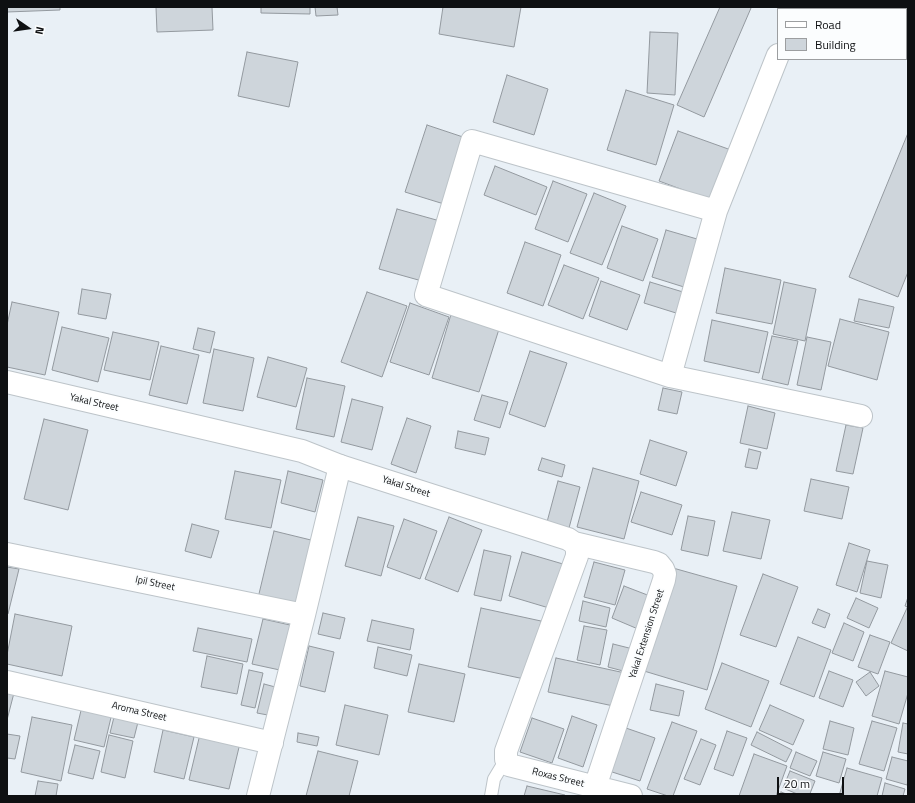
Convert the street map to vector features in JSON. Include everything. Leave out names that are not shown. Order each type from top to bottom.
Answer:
[{"type":"street","points":[[670,376],[716,211],[777,58]]},
{"type":"street","points":[[716,211],[472,141],[426,295],[670,376],[861,416]]},
{"type":"street","name":"Yakal Street","points":[[7,382],[302,451],[340,466],[568,539],[574,543]]},
{"type":"street","points":[[258,796],[340,466]]},
{"type":"street","points":[[508,762],[506,751],[577,556],[577,549],[574,543]]},
{"type":"street","name":"Yakal Extension Street","points":[[574,543],[654,562],[659,564],[665,574],[662,588],[595,787]]},
{"type":"street","name":"Ipil Street","points":[[7,554],[304,615]]},
{"type":"street","name":"Aroma Street","points":[[7,682],[272,743]]},
{"type":"street","name":"Roxas Street","points":[[508,762],[631,796]]},
{"type":"lane","points":[[491,796],[494,779],[508,762]]},
{"type":"building","points":[[7,7],[60,7],[60,10],[7,12]]},
{"type":"building","points":[[156,7],[212,7],[213,30],[157,32]]},
{"type":"building","points":[[261,7],[310,7],[310,14],[261,13]]},
{"type":"building","points":[[315,7],[337,7],[338,15],[316,16]]},
{"type":"building","points":[[443,7],[521,7],[514,47],[439,34]]},
{"type":"building","points":[[720,7],[751,8],[704,117],[677,105]]},
{"type":"building","points":[[650,32],[678,33],[675,95],[647,93]]},
{"type":"building","points":[[247,52],[298,62],[289,107],[238,96]]},
{"type":"building","points":[[507,75],[548,89],[534,135],[493,122]]},
{"type":"building","points":[[626,90],[674,105],[656,165],[607,150]]},
{"type":"building","points":[[427,125],[466,138],[444,204],[405,192]]},
{"type":"building","points":[[678,131],[731,150],[713,201],[659,181]]},
{"type":"building","points":[[908,133],[908,272],[898,297],[849,277]]},
{"type":"building","points":[[495,166],[547,187],[536,215],[484,195]]},
{"type":"building","points":[[553,181],[587,194],[568,242],[535,229]]},
{"type":"building","points":[[594,193],[626,206],[602,265],[570,253]]},
{"type":"building","points":[[397,209],[440,221],[422,281],[379,269]]},
{"type":"building","points":[[622,226],[658,239],[643,281],[607,268]]},
{"type":"building","points":[[666,230],[697,239],[684,287],[652,277]]},
{"type":"building","points":[[525,242],[561,255],[543,306],[507,293]]},
{"type":"building","points":[[564,265],[599,278],[583,319],[548,305]]},
{"type":"building","points":[[725,268],[781,280],[772,324],[716,313]]},
{"type":"building","points":[[601,281],[640,295],[627,330],[589,316]]},
{"type":"building","points":[[650,282],[683,292],[676,313],[644,303]]},
{"type":"building","points":[[784,282],[816,289],[805,341],[773,334]]},
{"type":"building","points":[[82,289],[111,294],[106,319],[78,314]]},
{"type":"building","points":[[367,292],[407,306],[382,377],[341,362]]},
{"type":"building","points":[[859,299],[894,307],[889,328],[854,321]]},
{"type":"building","points":[[12,302],[59,312],[45,375],[7,367],[7,325]]},
{"type":"building","points":[[410,303],[449,317],[429,375],[390,362]]},
{"type":"building","points":[[452,311],[500,326],[479,392],[432,378]]},
{"type":"building","points":[[840,319],[889,332],[877,380],[828,366]]},
{"type":"building","points":[[712,320],[768,332],[759,373],[704,361]]},
{"type":"building","points":[[62,327],[109,338],[98,382],[52,370]]},
{"type":"building","points":[[198,328],[215,332],[210,353],[193,349]]},
{"type":"building","points":[[113,332],[159,342],[150,380],[104,370]]},
{"type":"building","points":[[772,336],[798,341],[788,385],[762,379]]},
{"type":"building","points":[[807,337],[831,342],[821,390],[797,385]]},
{"type":"building","points":[[161,346],[199,355],[187,404],[149,395]]},
{"type":"building","points":[[214,349],[254,358],[243,411],[203,403]]},
{"type":"building","points":[[530,351],[567,363],[545,427],[509,414]]},
{"type":"building","points":[[268,357],[307,368],[296,407],[257,397]]},
{"type":"building","points":[[307,378],[345,386],[334,437],[296,429]]},
{"type":"building","points":[[663,388],[682,392],[677,414],[658,410]]},
{"type":"building","points":[[482,395],[508,402],[500,428],[474,420]]},
{"type":"building","points":[[352,399],[383,407],[372,450],[341,442]]},
{"type":"building","points":[[748,406],[775,413],[767,449],[740,443]]},
{"type":"building","points":[[407,418],[431,426],[416,473],[391,464]]},
{"type":"building","points":[[44,419],[88,430],[68,510],[24,499]]},
{"type":"building","points":[[846,425],[863,428],[853,474],[836,471]]},
{"type":"building","points":[[458,431],[489,438],[485,455],[455,448]]},
{"type":"building","points":[[650,440],[687,452],[676,486],[640,474]]},
{"type":"building","points":[[749,449],[761,452],[757,469],[745,467]]},
{"type":"building","points":[[542,458],[565,465],[562,477],[538,470]]},
{"type":"building","points":[[593,468],[639,481],[624,539],[577,527]]},
{"type":"building","points":[[235,471],[281,480],[271,528],[225,519]]},
{"type":"building","points":[[288,471],[323,480],[315,512],[281,503]]},
{"type":"building","points":[[811,479],[849,487],[842,519],[804,511]]},
{"type":"building","points":[[558,481],[580,487],[569,528],[547,522]]},
{"type":"building","points":[[641,492],[682,505],[672,535],[631,522]]},
{"type":"building","points":[[732,512],[770,520],[761,559],[723,551]]},
{"type":"building","points":[[688,516],[715,521],[708,556],[681,550]]},
{"type":"building","points":[[358,517],[394,526],[381,576],[345,566]]},
{"type":"building","points":[[449,517],[482,530],[458,592],[425,579]]},
{"type":"building","points":[[404,519],[437,531],[420,579],[387,567]]},
{"type":"building","points":[[192,524],[219,531],[211,558],[185,551]]},
{"type":"building","points":[[274,531],[315,541],[300,608],[258,598]]},
{"type":"building","points":[[849,543],[870,550],[857,592],[836,585]]},
{"type":"building","points":[[484,550],[511,556],[501,601],[474,595]]},
{"type":"building","points":[[522,552],[563,564],[549,608],[509,596]]},
{"type":"building","points":[[867,561],[888,565],[881,598],[860,593]]},
{"type":"building","points":[[594,562],[625,570],[615,605],[584,597]]},
{"type":"building","points":[[7,567],[19,569],[8,614],[7,614]]},
{"type":"building","points":[[673,568],[737,586],[707,690],[644,671]]},
{"type":"building","points":[[763,574],[798,587],[776,647],[740,635]]},
{"type":"building","points":[[624,586],[650,596],[638,629],[612,618]]},
{"type":"building","points":[[908,597],[908,607],[905,606]]},
{"type":"building","points":[[856,598],[878,608],[869,628],[847,618]]},
{"type":"building","points":[[583,601],[610,608],[606,627],[579,621]]},
{"type":"building","points":[[481,608],[541,621],[529,680],[468,667]]},
{"type":"building","points":[[907,608],[908,609],[908,651],[891,643]]},
{"type":"building","points":[[818,609],[830,614],[825,628],[812,623]]},
{"type":"building","points":[[323,613],[345,618],[340,639],[318,634]]},
{"type":"building","points":[[15,614],[72,626],[62,676],[7,664],[7,655]]},
{"type":"building","points":[[263,619],[299,627],[289,672],[252,664]]},
{"type":"building","points":[[372,620],[414,629],[410,650],[367,641]]},
{"type":"building","points":[[844,623],[864,632],[853,661],[832,653]]},
{"type":"building","points":[[584,626],[607,630],[600,665],[577,660]]},
{"type":"building","points":[[198,628],[252,639],[247,662],[193,651]]},
{"type":"building","points":[[870,635],[890,642],[878,674],[858,667]]},
{"type":"building","points":[[798,637],[831,650],[814,697],[780,684]]},
{"type":"building","points":[[613,644],[633,649],[627,672],[608,667]]},
{"type":"building","points":[[309,646],[334,652],[325,692],[300,686]]},
{"type":"building","points":[[378,647],[412,655],[407,676],[374,668]]},
{"type":"building","points":[[207,656],[243,664],[237,694],[201,687]]},
{"type":"building","points":[[556,658],[625,673],[618,707],[548,692]]},
{"type":"building","points":[[722,663],[769,681],[751,727],[705,709]]},
{"type":"building","points":[[419,664],[465,674],[454,722],[408,712]]},
{"type":"building","points":[[249,670],[263,673],[255,708],[241,705]]},
{"type":"building","points":[[829,671],[853,680],[843,707],[819,698]]},
{"type":"building","points":[[885,671],[908,677],[908,693],[899,724],[872,716]]},
{"type":"building","points":[[870,672],[879,686],[866,696],[856,682]]},
{"type":"building","points":[[264,684],[279,688],[273,716],[257,713]]},
{"type":"building","points":[[656,684],[684,691],[679,716],[650,710]]},
{"type":"building","points":[[7,687],[15,689],[7,720]]},
{"type":"building","points":[[83,702],[113,709],[104,747],[74,740]]},
{"type":"building","points":[[345,705],[388,715],[379,755],[336,745]]},
{"type":"building","points":[[770,705],[804,720],[793,745],[759,730]]},
{"type":"building","points":[[115,713],[139,718],[134,738],[110,733]]},
{"type":"building","points":[[572,716],[597,725],[583,767],[558,758]]},
{"type":"building","points":[[32,717],[72,725],[61,781],[21,772]]},
{"type":"building","points":[[532,718],[564,729],[552,763],[520,752]]},
{"type":"building","points":[[830,721],[854,728],[848,755],[823,749]]},
{"type":"building","points":[[872,721],[897,728],[884,771],[859,764]]},
{"type":"building","points":[[672,722],[697,731],[673,796],[668,796],[647,789]]},
{"type":"building","points":[[903,723],[908,724],[908,754],[898,752]]},
{"type":"building","points":[[620,726],[655,738],[640,781],[606,770]]},
{"type":"building","points":[[163,730],[194,737],[184,779],[154,772]]},
{"type":"building","points":[[201,730],[241,739],[229,789],[189,780]]},
{"type":"building","points":[[727,731],[747,738],[733,776],[714,769]]},
{"type":"building","points":[[757,732],[792,750],[786,762],[751,745]]},
{"type":"building","points":[[298,733],[319,737],[317,746],[297,742]]},
{"type":"building","points":[[7,734],[20,736],[15,759],[7,758]]},
{"type":"building","points":[[109,735],[133,741],[125,778],[101,772]]},
{"type":"building","points":[[701,739],[716,745],[700,785],[684,779]]},
{"type":"building","points":[[75,745],[100,751],[93,779],[68,773]]},
{"type":"building","points":[[318,751],[358,761],[349,796],[306,796]]},
{"type":"building","points":[[796,752],[817,761],[810,776],[790,768]]},
{"type":"building","points":[[823,752],[846,759],[839,783],[816,776]]},
{"type":"building","points":[[754,754],[787,766],[776,796],[739,796]]},
{"type":"building","points":[[892,757],[908,761],[907,785],[886,779]]},
{"type":"building","points":[[847,768],[882,778],[877,796],[839,796]]},
{"type":"building","points":[[790,771],[815,781],[809,796],[802,796],[783,788]]},
{"type":"building","points":[[38,781],[58,784],[56,796],[35,796]]},
{"type":"building","points":[[885,783],[905,789],[903,796],[882,796]]},
{"type":"building","points":[[527,786],[565,795],[565,796],[524,796]]},
{"type":"building","points":[[781,792],[792,796],[780,796]]}]
